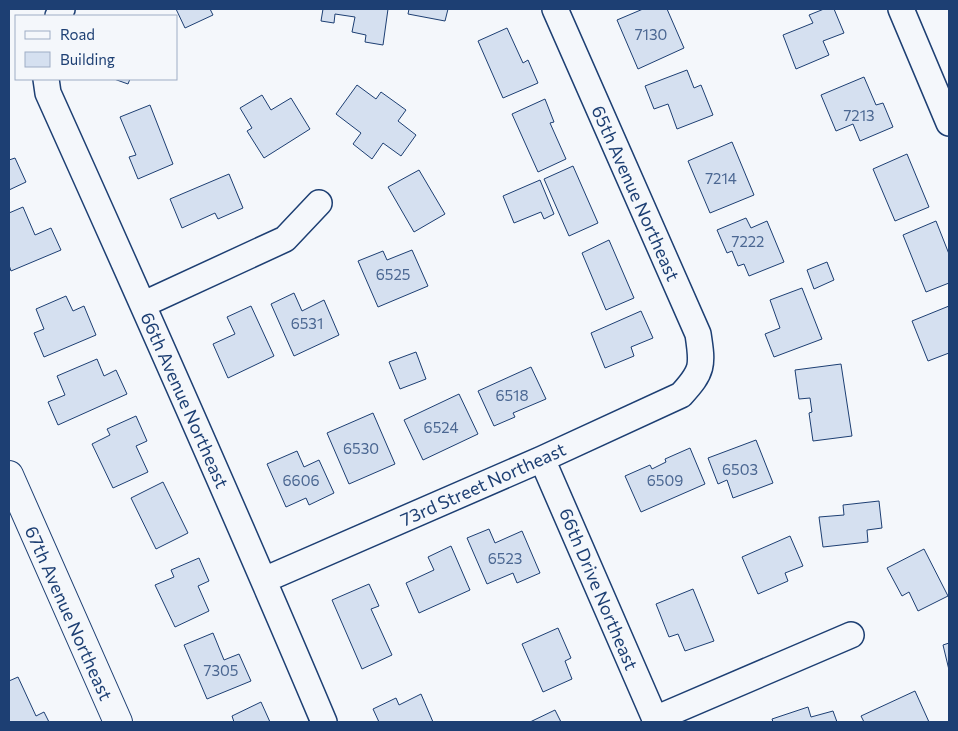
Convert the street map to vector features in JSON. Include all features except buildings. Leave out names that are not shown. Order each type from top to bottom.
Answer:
[{"type":"main road","name":"67th Avenue Northeast","points":[[9,475],[118,722]]},
{"type":"street","name":"65th Avenue Northeast","points":[[555,9],[698,334],[702,359],[695,379]]},
{"type":"street","points":[[900,9],[939,71],[949,123]]},
{"type":"street","name":"66th Avenue Northeast","points":[[46,80],[48,93],[144,304],[324,722]]},
{"type":"street","points":[[144,304],[285,239],[319,203]]},
{"type":"street","name":"73rd Street Northeast","points":[[264,580],[542,459],[681,395],[695,379]]},
{"type":"street","name":"66th Drive Northeast","points":[[542,459],[655,719],[852,634]]}]
